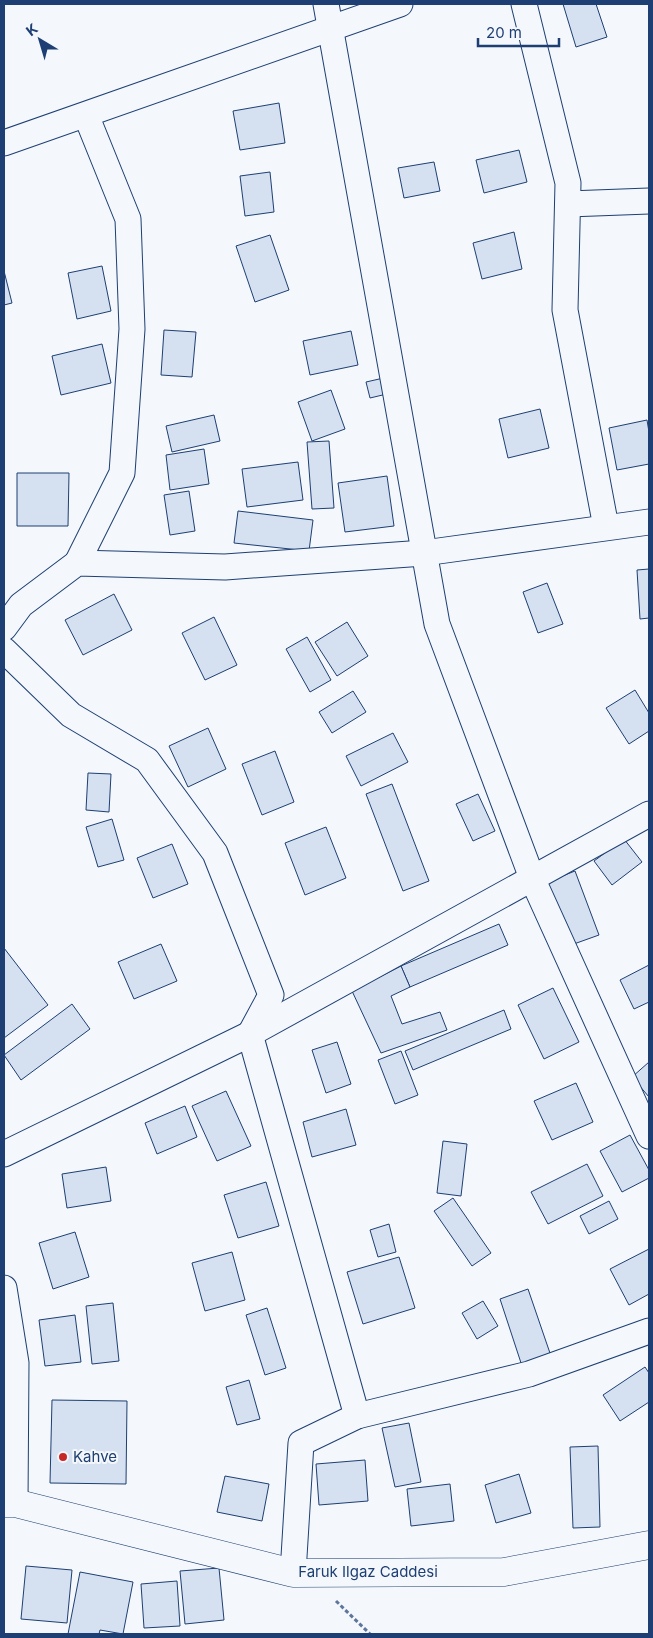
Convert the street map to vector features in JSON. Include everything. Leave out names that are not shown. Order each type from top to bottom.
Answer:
[{"type":"street","points":[[326,4],[437,624],[532,878],[649,1136]]},
{"type":"street","points":[[4,143],[400,4]]},
{"type":"street","points":[[524,4],[568,183],[565,310],[606,527]]},
{"type":"street","points":[[77,563],[122,473],[132,328],[128,220],[86,115]]},
{"type":"street","points":[[568,204],[649,202]]},
{"type":"street","points":[[4,628],[12,599],[77,563],[225,567],[424,552],[649,522]]},
{"type":"street","points":[[4,650],[71,715],[147,760],[215,854],[271,995],[250,1034],[357,1416]]},
{"type":"street","points":[[4,1154],[250,1034],[649,814]]},
{"type":"street","points":[[4,1288],[16,1362],[9,1503]]},
{"type":"street","points":[[300,1573],[302,1443],[357,1416],[529,1374],[649,1331]]},
{"type":"street","name":"Faruk Ilgaz Caddesi","points":[[9,1503],[300,1573],[504,1572],[649,1546]]},
{"type":"path","points":[[300,1573],[370,1634]]},
{"type":"building","points":[[563,4],[596,4],[607,37],[576,47]]},
{"type":"building","points":[[279,103],[285,143],[240,150],[233,111]]},
{"type":"building","points":[[519,150],[527,182],[484,193],[476,160]]},
{"type":"building","points":[[434,162],[440,191],[404,198],[398,168]]},
{"type":"building","points":[[270,172],[274,212],[245,216],[240,176]]},
{"type":"building","points":[[514,232],[522,269],[482,279],[473,243]]},
{"type":"building","points":[[270,235],[289,290],[255,302],[236,246]]},
{"type":"building","points":[[102,266],[111,311],[77,319],[68,273]]},
{"type":"building","points":[[4,271],[12,303],[4,305]]},
{"type":"building","points":[[164,330],[196,332],[192,377],[161,375]]},
{"type":"building","points":[[351,331],[358,365],[310,375],[303,341]]},
{"type":"building","points":[[102,344],[111,383],[61,395],[52,356]]},
{"type":"building","points":[[388,377],[391,393],[370,398],[366,382]]},
{"type":"building","points":[[331,390],[345,429],[312,441],[298,402]]},
{"type":"building","points":[[540,409],[549,448],[508,458],[499,419]]},
{"type":"building","points":[[214,415],[220,441],[172,452],[166,426]]},
{"type":"building","points":[[647,420],[649,464],[617,470],[609,428]]},
{"type":"building","points":[[329,441],[334,508],[312,509],[307,442]]},
{"type":"building","points":[[204,449],[209,484],[170,490],[166,455]]},
{"type":"building","points":[[298,462],[303,500],[247,507],[242,469]]},
{"type":"building","points":[[17,473],[69,473],[68,526],[17,526]]},
{"type":"building","points":[[387,476],[394,526],[345,532],[338,483]]},
{"type":"building","points":[[189,491],[195,531],[170,535],[164,495]]},
{"type":"building","points":[[238,511],[313,520],[309,551],[234,543]]},
{"type":"building","points":[[649,569],[649,618],[640,619],[637,570]]},
{"type":"building","points":[[547,583],[563,624],[538,633],[523,592]]},
{"type":"building","points":[[114,594],[132,630],[83,655],[65,620]]},
{"type":"building","points":[[214,617],[237,665],[205,680],[182,633]]},
{"type":"building","points":[[347,622],[368,656],[337,676],[315,642]]},
{"type":"building","points":[[307,637],[331,680],[310,692],[286,649]]},
{"type":"building","points":[[635,690],[649,713],[649,731],[629,744],[606,708]]},
{"type":"building","points":[[353,691],[366,712],[332,733],[319,712]]},
{"type":"building","points":[[208,728],[226,769],[188,787],[169,746]]},
{"type":"building","points":[[393,733],[408,762],[361,786],[346,756]]},
{"type":"building","points":[[275,751],[294,802],[262,815],[242,764]]},
{"type":"building","points":[[88,773],[111,774],[109,812],[86,810]]},
{"type":"building","points":[[392,784],[429,881],[403,891],[366,794]]},
{"type":"building","points":[[478,794],[495,831],[473,841],[456,804]]},
{"type":"building","points":[[112,819],[124,860],[98,867],[86,827]]},
{"type":"building","points":[[326,827],[346,878],[305,895],[285,843]]},
{"type":"building","points":[[624,839],[642,862],[612,885],[594,861]]},
{"type":"building","points":[[172,844],[188,884],[153,898],[137,858]]},
{"type":"building","points":[[575,871],[599,935],[571,945],[547,882]]},
{"type":"building","points":[[499,924],[508,945],[410,987],[401,966]]},
{"type":"building","points":[[161,944],[177,981],[134,999],[118,962]]},
{"type":"building","points":[[4,948],[48,1005],[4,1038]]},
{"type":"building","points":[[649,965],[649,1002],[634,1009],[620,980]]},
{"type":"building","points":[[401,966],[410,987],[391,996],[402,1024],[440,1012],[447,1030],[381,1053],[352,991]]},
{"type":"building","points":[[553,988],[579,1042],[544,1059],[518,1005]]},
{"type":"building","points":[[72,1004],[90,1029],[21,1080],[4,1055]]},
{"type":"building","points":[[504,1010],[511,1029],[413,1070],[405,1051]]},
{"type":"building","points":[[337,1042],[351,1084],[326,1093],[312,1050]]},
{"type":"building","points":[[401,1051],[418,1095],[395,1104],[378,1060]]},
{"type":"building","points":[[649,1062],[649,1097],[632,1077]]},
{"type":"building","points":[[576,1083],[593,1122],[552,1140],[534,1101]]},
{"type":"building","points":[[226,1091],[251,1146],[217,1161],[192,1106]]},
{"type":"building","points":[[185,1106],[197,1137],[157,1154],[145,1123]]},
{"type":"building","points":[[346,1109],[356,1145],[312,1157],[303,1122]]},
{"type":"building","points":[[630,1135],[649,1170],[649,1178],[622,1192],[600,1151]]},
{"type":"building","points":[[443,1141],[467,1144],[461,1196],[437,1193]]},
{"type":"building","points":[[587,1164],[603,1196],[548,1224],[531,1192]]},
{"type":"building","points":[[106,1167],[111,1201],[67,1208],[62,1174]]},
{"type":"building","points":[[266,1182],[279,1226],[238,1238],[224,1195]]},
{"type":"building","points":[[453,1198],[491,1253],[472,1266],[434,1211]]},
{"type":"building","points":[[609,1201],[618,1219],[589,1234],[580,1216]]},
{"type":"building","points":[[389,1224],[396,1252],[378,1257],[370,1230]]},
{"type":"building","points":[[75,1232],[89,1277],[53,1289],[39,1243]]},
{"type":"building","points":[[649,1249],[649,1294],[629,1305],[610,1269]]},
{"type":"building","points":[[232,1252],[245,1300],[205,1311],[192,1263]]},
{"type":"building","points":[[399,1257],[415,1308],[363,1324],[347,1272]]},
{"type":"building","points":[[528,1289],[552,1359],[523,1369],[500,1299]]},
{"type":"building","points":[[483,1301],[498,1326],[477,1339],[462,1313]]},
{"type":"building","points":[[113,1303],[119,1361],[92,1364],[86,1306]]},
{"type":"building","points":[[267,1308],[286,1368],[265,1375],[246,1315]]},
{"type":"building","points":[[75,1315],[81,1362],[45,1366],[39,1320]]},
{"type":"building","points":[[645,1367],[649,1373],[649,1402],[620,1421],[603,1395]]},
{"type":"building","points":[[249,1380],[260,1419],[237,1425],[226,1387]]},
{"type":"building","points":[[52,1400],[127,1401],[126,1484],[50,1483]]},
{"type":"building","points":[[409,1423],[421,1482],[395,1487],[382,1428]]},
{"type":"building","points":[[598,1446],[600,1527],[573,1528],[570,1447]]},
{"type":"building","points":[[365,1460],[368,1501],[319,1505],[316,1464]]},
{"type":"building","points":[[519,1474],[531,1513],[496,1523],[485,1485]]},
{"type":"building","points":[[225,1476],[269,1484],[262,1521],[217,1512]]},
{"type":"building","points":[[450,1484],[454,1521],[411,1526],[407,1489]]},
{"type":"building","points":[[26,1566],[72,1570],[67,1623],[21,1619]]},
{"type":"building","points":[[219,1568],[224,1620],[185,1624],[180,1571]]},
{"type":"building","points":[[80,1572],[133,1582],[123,1634],[100,1630],[99,1634],[68,1634]]},
{"type":"building","points":[[177,1581],[180,1626],[144,1628],[141,1584]]},
{"type":"place","name":"Kahve","points":[[63,1457]]}]
